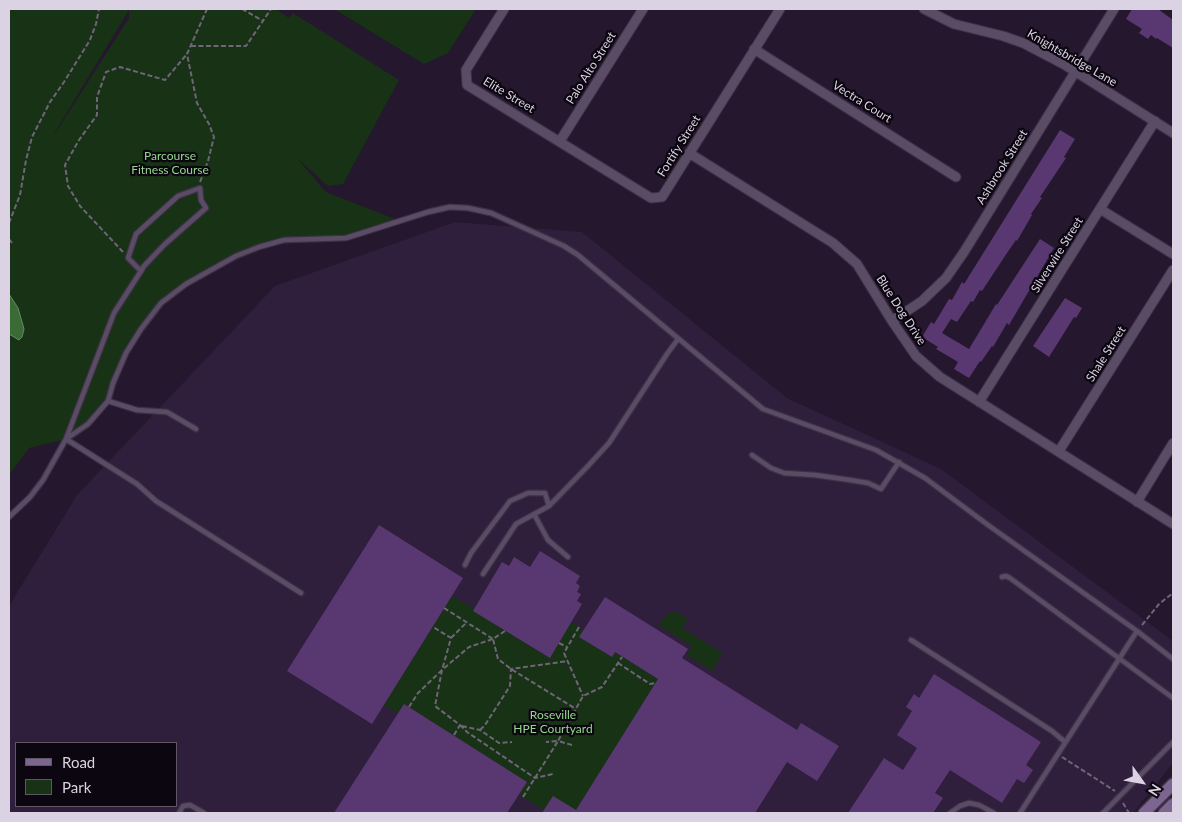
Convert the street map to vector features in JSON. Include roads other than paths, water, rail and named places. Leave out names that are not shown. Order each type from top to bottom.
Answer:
[{"type":"street","name":"Elite Street","points":[[504,9],[466,70],[468,84],[560,141]]},
{"type":"street","name":"Palo Alto Street","points":[[560,141],[643,9]]},
{"type":"street","name":"Fortify Street","points":[[560,141],[651,198],[662,197],[780,9]]},
{"type":"street","name":"Knightsbridge Lane","points":[[924,9],[954,24],[1023,43],[1075,72],[1173,133]]},
{"type":"street","name":"Ashbrook Street","points":[[892,321],[922,301],[946,278],[1114,9]]},
{"type":"street","name":"Vectra Court","points":[[754,49],[956,176]]},
{"type":"street","name":"Silverwire Street","points":[[979,402],[1155,122]]},
{"type":"street","name":"Blue Dog Drive","points":[[689,154],[833,243],[857,264],[916,356],[940,377],[1173,524]]},
{"type":"street","points":[[1100,209],[1173,254]]},
{"type":"street","name":"Shale Street","points":[[1060,451],[1173,270]]},
{"type":"street","points":[[1136,502],[1173,443]]},
{"type":"street","points":[[1144,813],[1173,784]]},
{"type":"street","points":[[1164,813],[1173,804]]},
{"type":"lane","points":[[9,517],[30,497],[39,485],[66,440],[114,313],[141,271],[165,244],[206,208],[201,200],[200,188],[178,196],[136,234],[128,258],[141,271]]},
{"type":"lane","points":[[66,440],[88,424],[108,401],[113,383],[126,353],[161,303],[208,270],[236,256],[284,240],[346,238],[428,212],[450,207],[468,208],[491,213],[564,246],[578,255],[763,409],[876,450],[899,462],[925,478],[1173,658]]},
{"type":"lane","points":[[483,574],[516,524],[549,506],[609,442],[678,339]]},
{"type":"lane","points":[[108,401],[137,410],[167,412],[196,429]]},
{"type":"lane","points":[[66,440],[137,484],[156,501],[301,593]]},
{"type":"lane","points":[[752,455],[771,468],[784,473],[815,475],[868,483],[882,489],[899,462]]},
{"type":"lane","points":[[465,565],[471,553],[510,501],[528,493],[545,493],[549,506]]},
{"type":"lane","points":[[534,514],[548,540],[568,557]]},
{"type":"lane","points":[[1002,577],[1010,578],[1173,698]]},
{"type":"lane","points":[[1020,813],[1137,631]]},
{"type":"lane","points":[[911,640],[1052,731],[1065,742]]},
{"type":"lane","points":[[1103,813],[1173,742]]},
{"type":"lane","points":[[950,813],[960,806],[969,803],[979,805],[994,813]]},
{"type":"lane","points":[[179,813],[183,806],[190,804],[204,813]]},
{"type":"park label","name":"Parcourse Fitness Course","points":[[170,163]]},
{"type":"park label","name":"Roseville HPE Courtyard","points":[[553,722]]}]
